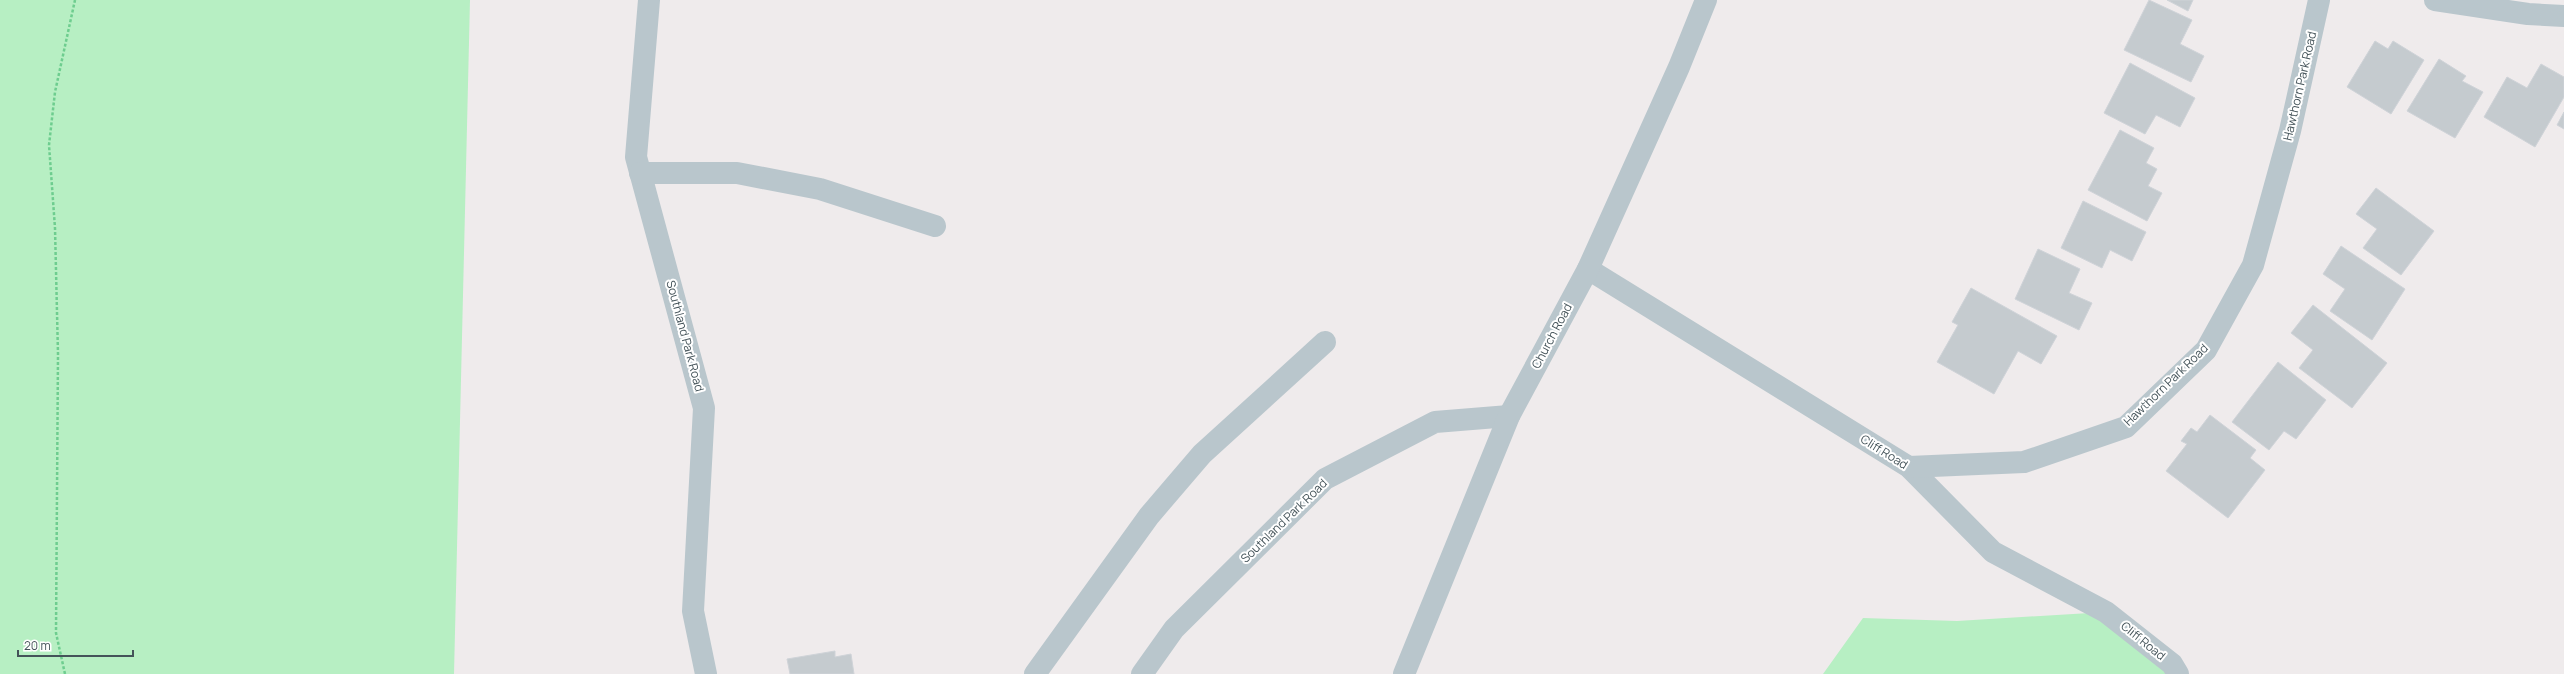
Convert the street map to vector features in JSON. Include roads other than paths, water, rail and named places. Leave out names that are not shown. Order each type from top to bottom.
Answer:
[{"type":"street","name":"Southland Park Road","points":[[649,0],[636,157],[704,408],[693,611],[706,674]]},
{"type":"street","name":"Church Road","points":[[1404,674],[1509,416],[1588,269],[1679,67],[1706,0]]},
{"type":"street","name":"Hawthorn Park Road","points":[[1909,467],[2024,462],[2126,426],[2206,350],[2253,265],[2290,131],[2320,0]]},
{"type":"street","points":[[2435,0],[2528,14],[2564,16]]},
{"type":"street","points":[[640,173],[737,173],[820,189],[935,226]]},
{"type":"street","name":"Cliff Road","points":[[1588,269],[1909,467],[1992,552],[2106,612],[2172,664],[2178,674]]},
{"type":"street","points":[[1035,674],[1149,516],[1202,454],[1325,342]]},
{"type":"street","name":"Southland Park Road","points":[[1142,674],[1174,629],[1325,479],[1435,422],[1509,416]]}]
